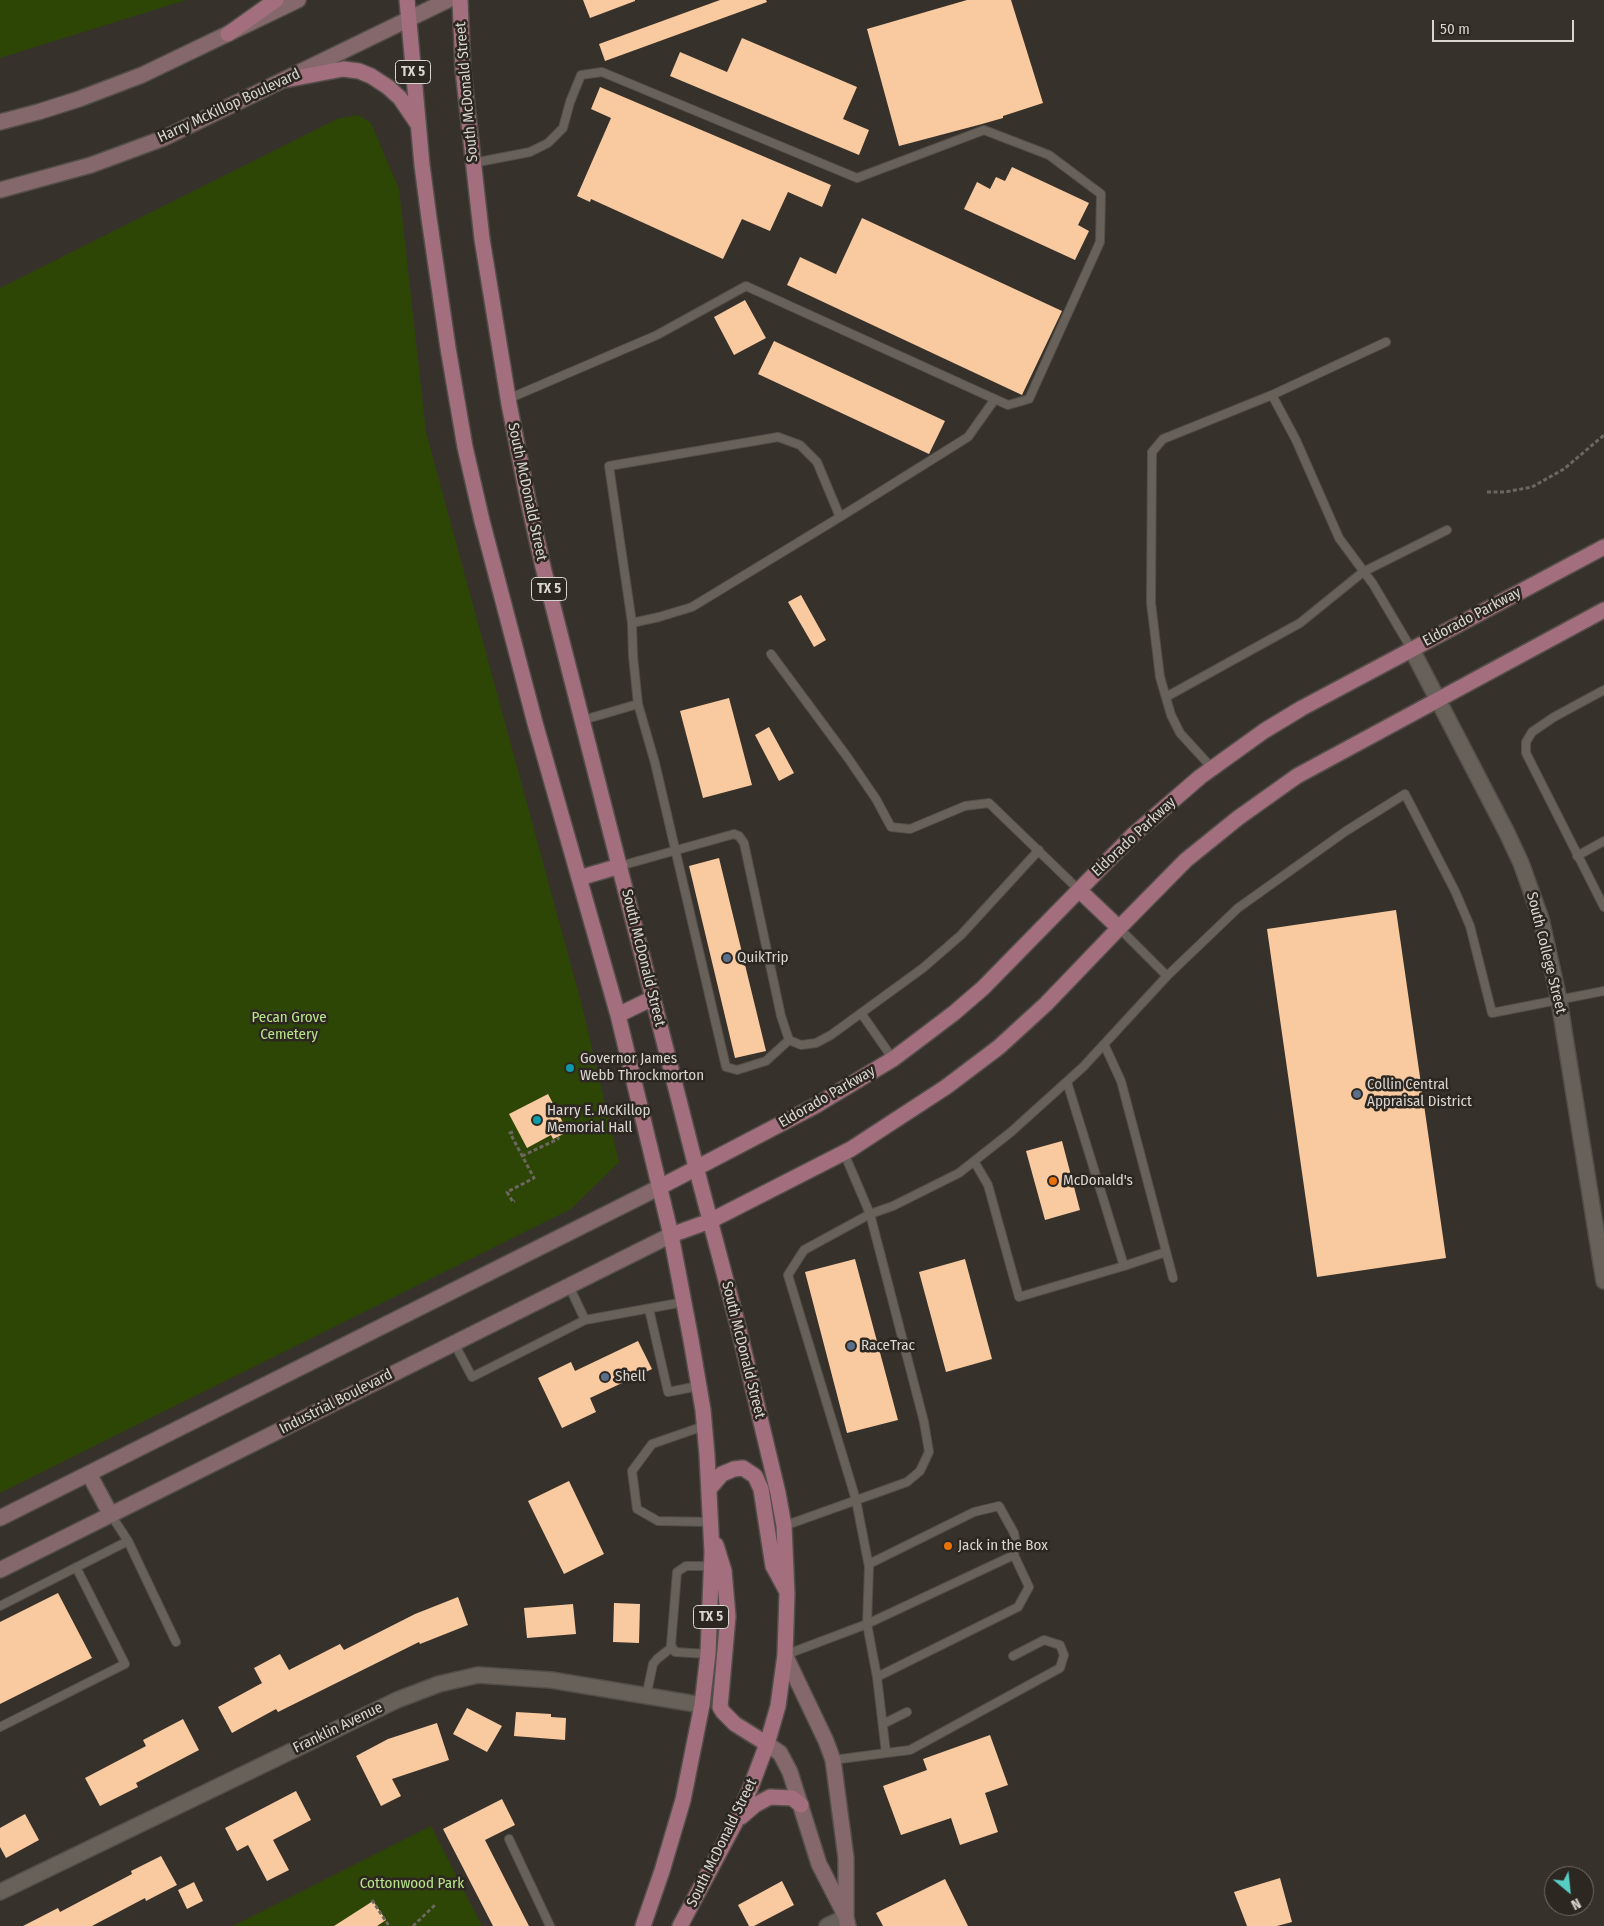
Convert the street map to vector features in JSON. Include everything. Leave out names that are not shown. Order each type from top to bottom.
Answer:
[{"type":"main road","points":[[228,34],[276,0]]},
{"type":"main road","points":[[0,122],[38,112],[114,86],[150,71],[298,0]]},
{"type":"main road","name":"TX 5","points":[[407,0],[428,218],[465,447],[482,521],[532,714],[618,1015],[660,1187],[684,1302],[704,1426],[712,1566],[708,1654],[702,1705],[681,1809],[643,1926]]},
{"type":"main road","name":"Harry McKillop Boulevard","points":[[0,190],[62,174],[127,152],[204,120],[448,0]]},
{"type":"main road","name":"South McDonald Street","points":[[460,0],[463,70],[482,240],[508,399],[543,567],[738,1326],[778,1493],[784,1526],[787,1594],[785,1655],[778,1706],[767,1744],[735,1823],[680,1926]]},
{"type":"main road","points":[[285,80],[343,69],[359,71],[388,87],[400,98],[418,124]]},
{"type":"main road","name":"Eldorado Parkway","points":[[660,1187],[815,1106],[894,1059],[983,988],[1133,835],[1212,768],[1264,731],[1295,712],[1604,547]]},
{"type":"main road","points":[[671,1235],[710,1221],[844,1153],[916,1108],[999,1047],[1046,1004],[1186,860],[1211,838],[1271,794],[1327,758],[1439,700],[1604,610]]},
{"type":"main road","points":[[579,878],[620,866]]},
{"type":"main road","points":[[1078,890],[1119,928]]},
{"type":"main road","points":[[618,1015],[653,998]]},
{"type":"main road","points":[[0,1518],[660,1187]]},
{"type":"main road","name":"Industrial Boulevard","points":[[0,1570],[671,1235]]},
{"type":"main road","points":[[709,1489],[722,1474],[734,1469],[743,1468],[755,1476],[761,1489],[773,1566],[787,1594]]},
{"type":"main road","points":[[89,1474],[111,1515]]},
{"type":"main road","points":[[711,1524],[724,1571],[728,1601],[720,1706],[723,1712],[735,1724],[780,1753],[802,1805],[819,1864],[847,1921]]},
{"type":"main road","points":[[785,1655],[826,1741],[833,1760],[846,1858],[847,1921]]},
{"type":"main road","points":[[735,1823],[755,1805],[770,1797],[792,1798],[802,1805]]},
{"type":"street","name":"South College Street","points":[[1412,650],[1521,863],[1540,919],[1559,1000],[1601,1248],[1604,1281]]},
{"type":"street","name":"Franklin Avenue","points":[[0,1892],[397,1700],[439,1684],[478,1675],[551,1680],[702,1705]]},
{"type":"street","points":[[826,1926],[847,1921]]},
{"type":"lane","points":[[473,163],[530,152],[548,143],[563,128],[570,102],[581,75],[602,72],[857,178],[984,130],[1049,155],[1101,194],[1100,242],[1029,398],[1008,405],[746,286],[657,335],[508,399]]},
{"type":"lane","points":[[1212,768],[1180,733],[1171,715],[1160,677],[1151,603],[1152,452],[1163,439],[1272,395],[1386,342]]},
{"type":"lane","points":[[1272,395],[1296,440],[1339,538],[1373,584],[1412,650]]},
{"type":"lane","points":[[632,622],[659,617],[692,607],[840,517],[968,437],[995,399]]},
{"type":"lane","points":[[789,1040],[766,1061],[737,1070],[726,1067],[676,851],[638,704],[632,622],[609,466],[778,436],[800,445],[817,462],[840,517]]},
{"type":"lane","points":[[1166,697],[1300,623],[1363,572],[1447,530]]},
{"type":"lane","points":[[771,654],[848,758],[876,799],[891,827],[910,829],[965,806],[989,803],[1078,890]]},
{"type":"lane","points":[[1604,690],[1554,717],[1532,732],[1526,742],[1526,753],[1604,907]]},
{"type":"lane","points":[[583,720],[638,704]]},
{"type":"lane","points":[[886,1753],[878,1677],[867,1624],[868,1564],[856,1500],[788,1275],[804,1250],[870,1214],[893,1206],[959,1173],[1011,1132],[1067,1082],[1167,976],[1238,908],[1346,831],[1405,794],[1455,891],[1470,926],[1492,1013],[1604,991]]},
{"type":"lane","points":[[620,866],[734,834],[739,836],[744,842],[781,1016],[789,1040],[801,1045],[816,1043],[831,1035],[923,968],[961,935],[1039,850]]},
{"type":"lane","points":[[1577,856],[1604,842]]},
{"type":"lane","points":[[1119,928],[1167,976]]},
{"type":"lane","points":[[861,1014],[894,1059]]},
{"type":"lane","points":[[1104,1044],[1121,1081],[1173,1278]]},
{"type":"lane","points":[[1067,1082],[1124,1266]]},
{"type":"lane","points":[[784,1526],[907,1482],[920,1471],[929,1452],[924,1422],[870,1214],[844,1153]]},
{"type":"lane","points":[[974,1161],[988,1184],[1019,1297],[1166,1252]]},
{"type":"lane","points":[[569,1286],[586,1320]]},
{"type":"lane","points":[[454,1343],[472,1377],[586,1320],[684,1302]]},
{"type":"lane","points":[[649,1309],[668,1392],[699,1386]]},
{"type":"lane","points":[[704,1426],[652,1444],[632,1471],[637,1509],[658,1521],[711,1524]]},
{"type":"lane","points":[[868,1564],[974,1512],[999,1506],[1014,1532],[1016,1544],[1014,1555],[1029,1587],[1018,1607],[878,1677]]},
{"type":"lane","points":[[111,1515],[128,1541],[176,1642]]},
{"type":"lane","points":[[0,1606],[128,1541]]},
{"type":"lane","points":[[785,1655],[867,1624],[1014,1555]]},
{"type":"lane","points":[[646,1697],[653,1664],[671,1648],[678,1572],[686,1566],[712,1566]]},
{"type":"lane","points":[[0,1726],[125,1664],[76,1567]]},
{"type":"lane","points":[[833,1760],[910,1750],[1060,1668],[1064,1655],[1060,1645],[1044,1640],[1013,1656]]},
{"type":"lane","points":[[671,1648],[675,1652],[708,1654]]},
{"type":"lane","points":[[883,1724],[907,1712]]},
{"type":"lane","points":[[509,1839],[550,1926]]},
{"type":"path","points":[[1487,492],[1504,492],[1532,487],[1564,469],[1604,435]]},
{"type":"path","points":[[512,1132],[510,1133],[534,1178],[507,1192],[512,1202],[515,1201]]},
{"type":"path","points":[[522,1156],[558,1137]]},
{"type":"path","points":[[372,1900],[389,1926]]},
{"type":"path","points":[[413,1926],[436,1904]]},
{"type":"green space","points":[[0,0],[186,0],[0,58]]},
{"type":"green space","name":"Pecan Grove Cemetery","points":[[358,115],[371,123],[399,189],[426,432],[582,1006],[619,1162],[571,1209],[0,1493],[0,288],[337,119]]},
{"type":"green space","name":"Cottonwood Park","points":[[431,1826],[482,1926],[233,1926]]},
{"type":"building","points":[[583,0],[635,0],[635,1],[590,18]]},
{"type":"building","points":[[720,0],[766,0],[767,2],[605,61],[599,44]]},
{"type":"building","points":[[967,0],[1011,0],[1043,103],[1003,116],[1003,118],[899,146],[867,29]]},
{"type":"building","points":[[742,38],[857,87],[843,119],[869,130],[859,155],[670,76],[680,52],[727,72]]},
{"type":"building","points":[[600,87],[831,185],[822,207],[788,192],[770,231],[742,219],[723,259],[591,199],[590,202],[577,196],[611,118],[591,109]]},
{"type":"building","points":[[1012,167],[1089,203],[1078,225],[1089,231],[1075,260],[964,209],[977,182],[990,189],[996,177],[1005,181]]},
{"type":"building","points":[[862,218],[1062,311],[1022,395],[787,285],[800,257],[836,274]]},
{"type":"building","points":[[745,300],[766,338],[734,355],[714,317]]},
{"type":"building","points":[[774,341],[945,421],[929,454],[758,374]]},
{"type":"building","points":[[801,595],[826,640],[814,647],[788,602]]},
{"type":"building","points":[[729,698],[752,785],[703,798],[680,711]]},
{"type":"building","points":[[769,727],[794,773],[779,781],[755,735]]},
{"type":"building","name":"QuikTrip","points":[[719,858],[766,1051],[735,1058],[689,866]]},
{"type":"building","name":"Collin Central Appraisal District","points":[[1396,910],[1446,1258],[1317,1277],[1267,929]]},
{"type":"building","name":"Harry E. McKillop Memorial Hall","points":[[548,1094],[568,1132],[553,1139],[551,1135],[527,1148],[509,1114]]},
{"type":"building","name":"McDonald's","points":[[1062,1141],[1080,1210],[1045,1220],[1026,1151]]},
{"type":"building","name":"RaceTrac","points":[[855,1259],[898,1420],[847,1433],[805,1272]]},
{"type":"building","points":[[965,1259],[992,1359],[946,1372],[919,1272]]},
{"type":"building","points":[[638,1341],[652,1369],[590,1398],[596,1412],[562,1428],[538,1378],[571,1362],[575,1371]]},
{"type":"building","points":[[569,1481],[604,1554],[564,1574],[528,1501]]},
{"type":"building","points":[[58,1593],[92,1658],[0,1704],[0,1622]]},
{"type":"building","points":[[458,1597],[468,1625],[420,1644],[419,1642],[278,1712],[276,1709],[232,1733],[218,1707],[262,1683],[254,1668],[280,1654],[289,1670],[340,1644],[344,1650],[415,1614]]},
{"type":"building","points":[[614,1603],[640,1604],[639,1643],[613,1642]]},
{"type":"building","points":[[573,1604],[576,1634],[527,1638],[524,1608]]},
{"type":"building","points":[[467,1708],[502,1726],[487,1752],[453,1734]]},
{"type":"building","points":[[516,1712],[551,1714],[551,1717],[566,1718],[565,1740],[514,1736]]},
{"type":"building","points":[[183,1719],[199,1750],[136,1783],[138,1787],[100,1806],[85,1778],[146,1746],[143,1740]]},
{"type":"building","points":[[437,1723],[449,1760],[392,1779],[401,1796],[381,1806],[356,1756],[388,1739]]},
{"type":"building","points":[[990,1735],[1008,1785],[985,1793],[998,1832],[960,1845],[951,1818],[901,1835],[883,1786],[927,1770],[923,1759]]},
{"type":"building","points":[[296,1791],[311,1820],[273,1840],[289,1870],[267,1881],[248,1845],[237,1851],[225,1828]]},
{"type":"building","points":[[502,1799],[515,1825],[485,1840],[529,1926],[493,1926],[443,1829]]},
{"type":"building","points":[[25,1814],[39,1840],[6,1858],[0,1847],[0,1828]]},
{"type":"building","points":[[161,1856],[177,1885],[146,1901],[145,1898],[92,1926],[23,1926],[58,1908],[60,1912],[132,1874],[131,1871]]},
{"type":"building","points":[[1280,1878],[1292,1922],[1277,1926],[1247,1926],[1234,1892]]},
{"type":"building","points":[[945,1879],[968,1926],[883,1926],[876,1913]]},
{"type":"building","points":[[782,1881],[794,1905],[754,1926],[749,1926],[738,1905]]},
{"type":"building","points":[[194,1882],[203,1901],[187,1909],[178,1890]]},
{"type":"building","points":[[373,1901],[386,1920],[377,1926],[334,1926]]},
{"type":"place","name":"QuikTrip","points":[[727,958]]},
{"type":"place","name":"Governor James Webb Throckmorton","points":[[570,1068]]},
{"type":"place","name":"Collin Central Appraisal District","points":[[1357,1094]]},
{"type":"place","name":"Harry E. McKillop Memorial Hall","points":[[537,1120]]},
{"type":"place","name":"McDonald's","points":[[1053,1181]]},
{"type":"place","name":"RaceTrac","points":[[851,1346]]},
{"type":"place","name":"Shell","points":[[605,1377]]},
{"type":"place","name":"Jack in the Box","points":[[948,1546]]}]
